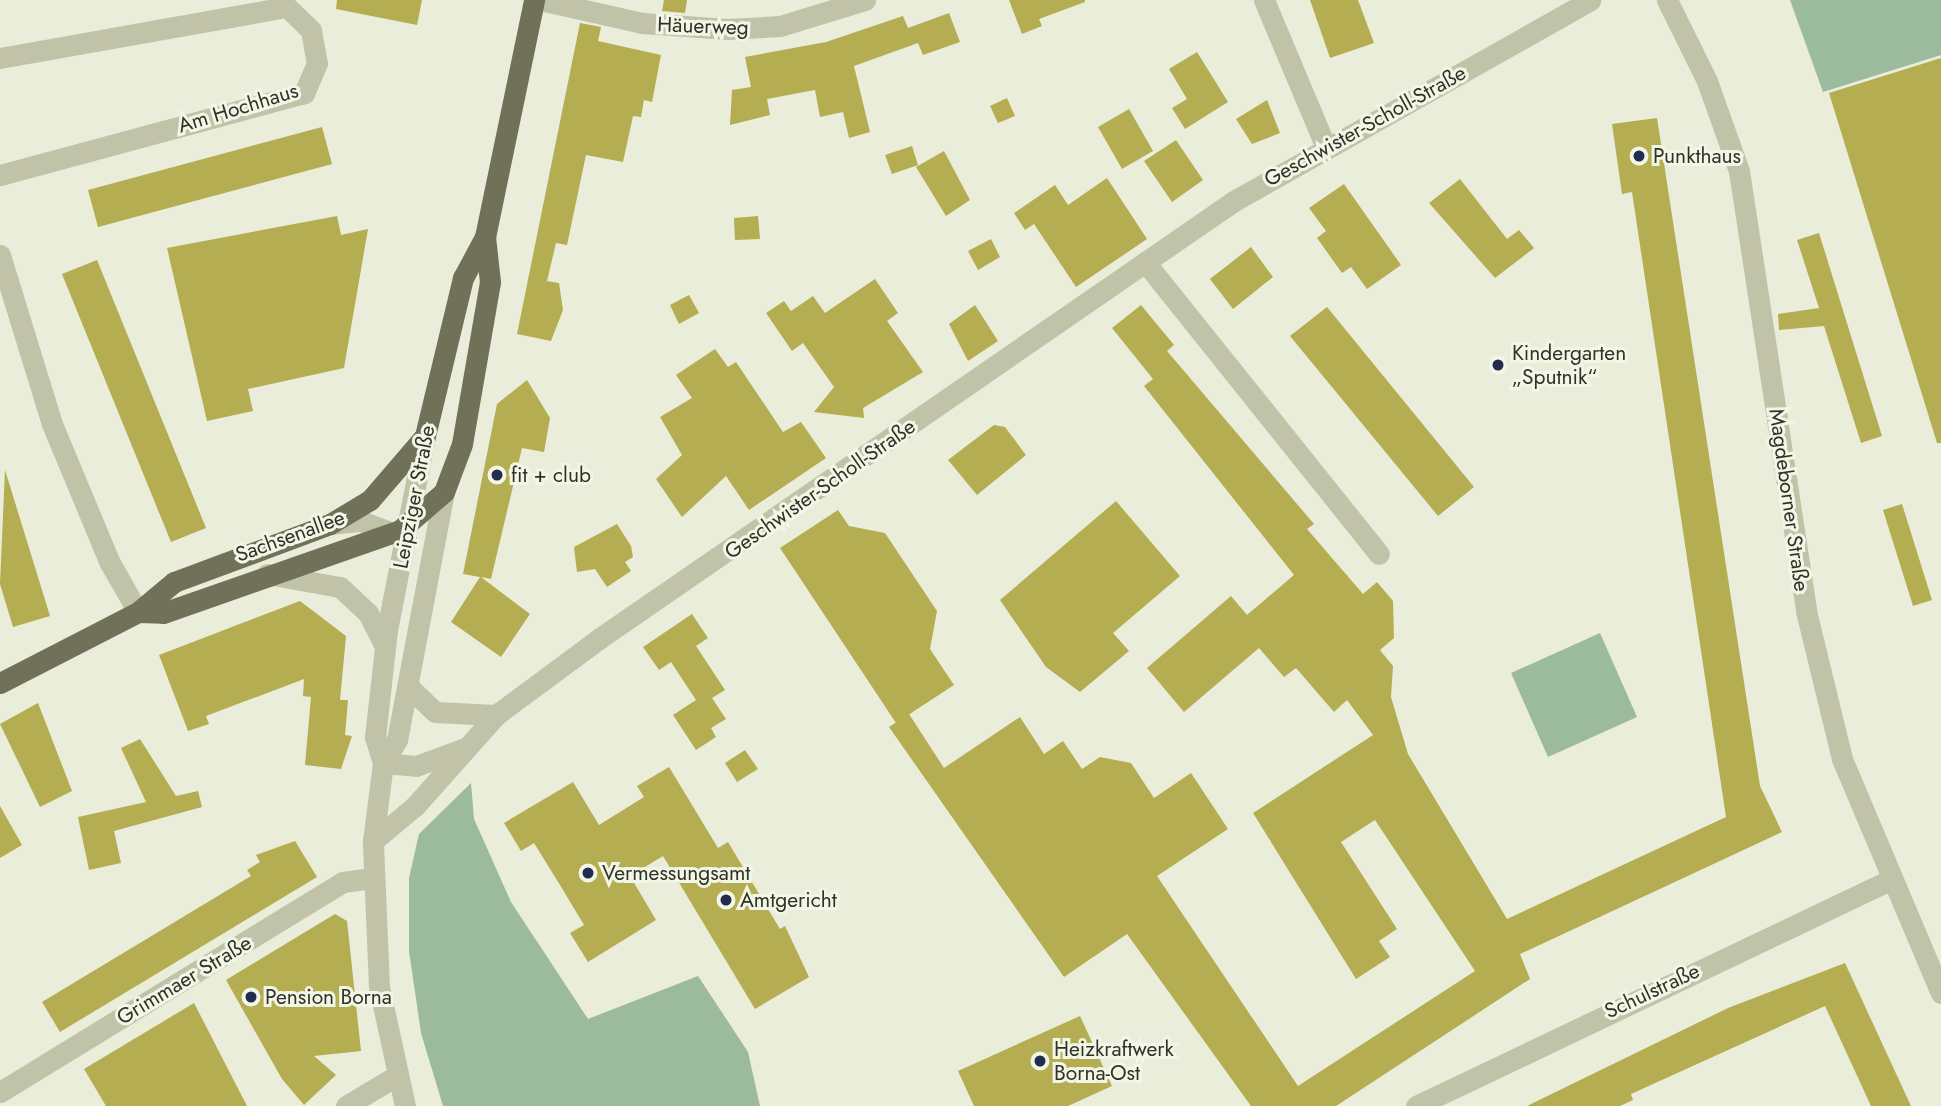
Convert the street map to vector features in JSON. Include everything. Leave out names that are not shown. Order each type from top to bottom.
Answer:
[{"type":"main road","name":"Leipziger Straße","points":[[425,436],[463,278],[485,237],[534,0]]},
{"type":"main road","name":"Leipziger Straße","points":[[444,492],[462,444],[489,282],[485,237]]},
{"type":"main road","name":"Sachsenallee","points":[[0,683],[138,612],[174,582],[330,524],[389,482],[425,436]]},
{"type":"main road","name":"Sachsenallee","points":[[138,612],[163,613],[265,574],[404,531],[444,492]]},
{"type":"street","name":"Häuerweg","points":[[540,0],[642,23],[729,29],[780,26],[864,0]]},
{"type":"street","points":[[1264,0],[1325,145]]},
{"type":"street","name":"Geschwister-Scholl-Straße","points":[[373,841],[467,748],[496,715],[1145,262],[1325,145],[1560,8],[1590,0]]},
{"type":"street","name":"Magdeborner Straße","points":[[1667,0],[1707,81],[1739,171],[1819,674],[1842,759],[1890,880],[1941,993]]},
{"type":"street","name":"Am Hochhaus","points":[[0,58],[287,7],[311,30],[317,63],[304,93],[0,175]]},
{"type":"street","points":[[1145,262],[1379,554]]},
{"type":"street","points":[[2,264],[52,424],[110,563],[138,612]]},
{"type":"street","name":"Leipziger Straße","points":[[383,763],[375,737],[386,647],[404,531],[425,436]]},
{"type":"street","name":"Leipziger Straße","points":[[405,1106],[396,1076],[379,987],[373,841],[383,763],[397,740],[444,492]]},
{"type":"street","points":[[330,524],[360,521],[404,531],[429,562]]},
{"type":"street","points":[[265,574],[340,587],[368,614],[386,647]]},
{"type":"street","points":[[408,685],[435,712],[496,715]]},
{"type":"street","name":"Geschwister-Scholl-Straße","points":[[383,763],[416,766],[467,748]]},
{"type":"street","name":"Grimmaer Straße","points":[[0,1092],[343,883],[373,878]]},
{"type":"street","name":"Schulstraße","points":[[1416,1106],[1890,880]]},
{"type":"street","points":[[346,1106],[396,1076]]},
{"type":"green space","points":[[1790,0],[1941,0],[1941,55],[1823,92]]},
{"type":"green space","points":[[1600,633],[1637,717],[1548,757],[1511,673]]},
{"type":"green space","points":[[471,783],[474,819],[511,902],[588,1019],[698,976],[748,1052],[760,1106],[443,1106],[421,1033],[409,951],[409,878],[419,834]]},
{"type":"building","points":[[337,0],[422,0],[417,25],[336,9]]},
{"type":"building","points":[[664,0],[687,0],[685,13],[662,11]]},
{"type":"building","points":[[1009,0],[1085,2],[1039,19],[1042,26],[1022,34]]},
{"type":"building","points":[[1310,0],[1358,0],[1374,43],[1330,58]]},
{"type":"building","points":[[949,13],[960,42],[923,55],[918,43],[854,66],[870,132],[849,138],[843,112],[820,117],[815,90],[767,99],[770,115],[730,125],[732,90],[751,87],[745,57],[826,42],[903,16],[908,28]]},
{"type":"building","points":[[580,23],[601,27],[598,41],[661,55],[652,102],[644,100],[641,117],[633,116],[623,162],[586,155],[567,245],[556,243],[547,281],[559,283],[563,310],[551,341],[517,334]]},
{"type":"building","points":[[1197,52],[1228,102],[1185,129],[1172,108],[1187,99],[1169,69]]},
{"type":"building","points":[[1941,58],[1941,443],[1937,443],[1829,93]]},
{"type":"building","points":[[1007,98],[1015,116],[998,123],[990,106]]},
{"type":"building","points":[[1267,100],[1280,133],[1252,144],[1236,119]]},
{"type":"building","points":[[1129,109],[1153,151],[1122,169],[1098,127]]},
{"type":"building","points":[[1657,118],[1760,786],[1782,832],[1520,954],[1530,979],[1336,1106],[1251,1106],[1127,934],[1064,977],[889,727],[909,714],[944,768],[1020,717],[1044,754],[1063,741],[1082,769],[1100,757],[1131,763],[1154,798],[1191,773],[1228,829],[1157,876],[1298,1086],[1475,971],[1375,820],[1341,842],[1397,929],[1379,941],[1390,957],[1356,979],[1253,813],[1373,735],[1347,700],[1334,712],[1296,668],[1284,677],[1259,648],[1184,712],[1147,668],[1231,596],[1247,615],[1294,575],[1144,386],[1153,379],[1112,328],[1141,305],[1174,345],[1167,351],[1314,524],[1307,529],[1363,594],[1377,582],[1393,601],[1394,638],[1380,650],[1393,666],[1391,697],[1408,754],[1507,919],[1726,817],[1632,192],[1622,194],[1612,124]]},
{"type":"building","points":[[322,127],[332,164],[98,227],[88,190]]},
{"type":"building","points":[[1176,140],[1203,180],[1172,202],[1144,161]]},
{"type":"building","points":[[912,146],[918,165],[892,174],[885,155]]},
{"type":"building","points":[[944,151],[970,200],[946,216],[916,167]]},
{"type":"building","points":[[1107,178],[1147,239],[1076,287],[1034,224],[1025,230],[1014,213],[1055,185],[1068,205]]},
{"type":"building","points":[[1460,179],[1507,239],[1519,230],[1534,248],[1495,278],[1429,203]]},
{"type":"building","points":[[1344,184],[1401,265],[1367,289],[1351,267],[1342,273],[1317,238],[1326,231],[1309,208]]},
{"type":"building","points":[[337,216],[341,235],[368,229],[344,368],[248,389],[253,411],[207,421],[167,248]]},
{"type":"building","points":[[758,216],[760,239],[735,240],[734,218]]},
{"type":"building","points":[[1819,233],[1882,436],[1861,443],[1824,326],[1779,330],[1778,314],[1819,308],[1797,240]]},
{"type":"building","points":[[991,239],[1000,257],[978,270],[968,251]]},
{"type":"building","points":[[1251,247],[1273,277],[1233,309],[1210,279]]},
{"type":"building","points":[[97,260],[206,528],[171,542],[62,274]]},
{"type":"building","points":[[875,279],[898,313],[887,321],[923,372],[863,408],[864,418],[814,412],[834,387],[803,343],[792,351],[766,313],[784,301],[791,311],[813,296],[825,313]]},
{"type":"building","points":[[689,295],[699,313],[679,324],[670,305]]},
{"type":"building","points":[[975,305],[998,341],[968,361],[949,324]]},
{"type":"building","points":[[1327,307],[1474,487],[1438,516],[1290,336]]},
{"type":"building","points":[[715,349],[728,367],[736,362],[783,432],[801,422],[826,458],[749,510],[726,476],[682,517],[656,479],[682,455],[660,417],[692,398],[676,375]]},
{"type":"building","points":[[527,380],[550,418],[544,452],[522,448],[491,579],[481,577],[530,614],[501,657],[451,622],[480,577],[463,574],[497,404]]},
{"type":"building","points":[[994,425],[1005,427],[1026,455],[977,495],[948,460]]},
{"type":"building","points":[[5,470],[50,616],[13,627],[0,584]]},
{"type":"building","points":[[1116,501],[1180,576],[1113,633],[1129,651],[1080,692],[1046,667],[1000,600]]},
{"type":"building","points":[[1902,504],[1932,600],[1913,606],[1883,510]]},
{"type":"building","points":[[838,510],[849,526],[885,533],[937,611],[930,649],[954,685],[896,723],[780,548]]},
{"type":"building","points":[[617,524],[631,546],[633,557],[625,562],[631,571],[607,587],[595,569],[577,572],[574,547]]},
{"type":"building","points":[[300,601],[346,636],[340,700],[348,700],[345,735],[352,736],[341,769],[305,765],[311,697],[303,696],[304,679],[206,716],[209,724],[188,731],[159,655]]},
{"type":"building","points":[[692,614],[708,638],[696,646],[725,690],[712,698],[726,719],[711,728],[716,737],[696,750],[673,715],[696,700],[671,662],[659,670],[643,647]]},
{"type":"building","points":[[38,703],[72,791],[40,807],[0,724]]},
{"type":"building","points":[[140,739],[176,796],[198,791],[202,807],[114,831],[121,863],[89,870],[78,817],[146,802],[121,748]]},
{"type":"building","points":[[745,750],[758,769],[737,782],[725,763]]},
{"type":"building","name":"Amtgericht","points":[[669,767],[718,848],[728,842],[780,929],[785,926],[809,977],[755,1009],[663,856],[630,876],[656,920],[588,962],[570,933],[584,925],[560,885],[534,843],[521,851],[504,823],[573,782],[599,825],[644,797],[637,786]]},
{"type":"building","points":[[0,806],[22,845],[0,858]]},
{"type":"building","points":[[295,841],[317,877],[60,1032],[42,1002],[251,876],[247,870],[260,862],[256,855]]},
{"type":"building","points":[[335,914],[347,921],[361,1051],[314,1056],[336,1075],[304,1105],[282,1079],[226,980]]},
{"type":"building","points":[[1845,963],[1911,1106],[1871,1106],[1825,1006],[1631,1094],[1633,1100],[1620,1106],[1527,1106],[1728,1008]]},
{"type":"building","points":[[194,1003],[247,1106],[106,1106],[84,1069]]},
{"type":"building","name":"Heizkraftwerk Borna-Ost","points":[[1080,1016],[1112,1086],[1068,1106],[974,1106],[958,1071]]},
{"type":"place","name":"Punkthaus","points":[[1639,156]]},
{"type":"place","name":"Kindergarten „Sputnik“","points":[[1498,365]]},
{"type":"place","name":"fit + club","points":[[497,475]]},
{"type":"place","name":"Vermessungsamt","points":[[588,873]]},
{"type":"place","name":"Amtgericht","points":[[726,900]]},
{"type":"place","name":"Pension Borna","points":[[251,997]]},
{"type":"place","name":"Heizkraftwerk Borna-Ost","points":[[1040,1061]]}]
